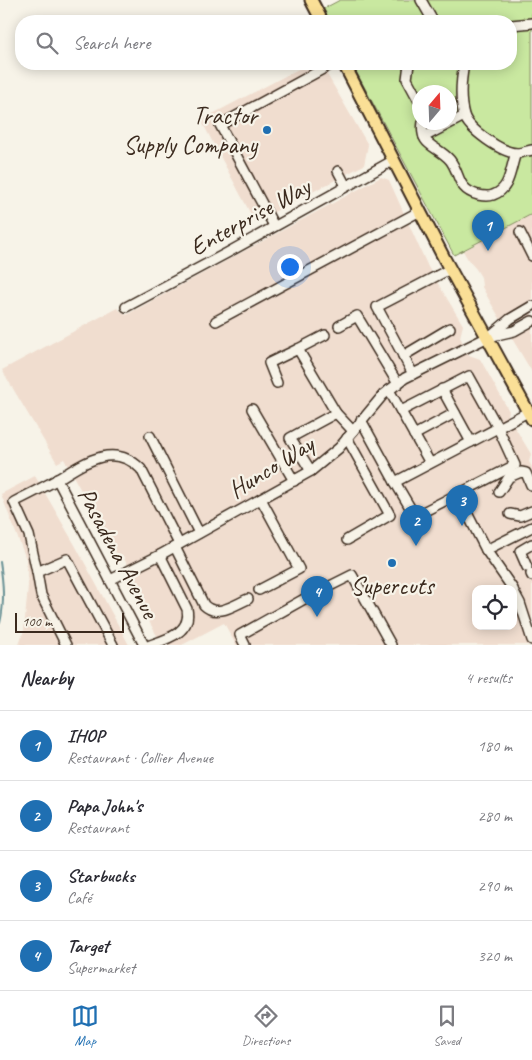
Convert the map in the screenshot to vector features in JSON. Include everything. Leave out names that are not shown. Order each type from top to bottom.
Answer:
[{"type":"main road","points":[[311,0],[319,15]]},
{"type":"main road","points":[[347,70],[530,416]]},
{"type":"street","points":[[421,0],[429,15]]},
{"type":"street","points":[[517,24],[532,23]]},
{"type":"street","points":[[274,226],[220,125],[321,70]]},
{"type":"street","points":[[408,70],[407,79],[412,90]]},
{"type":"street","points":[[463,70],[461,84],[464,116],[470,125],[493,143],[516,153],[532,150]]},
{"type":"street","points":[[424,137],[464,116]]},
{"type":"street","points":[[422,130],[427,143],[449,160],[462,186],[472,193],[493,195],[508,183],[516,153]]},
{"type":"street","name":"Enterprise Way","points":[[126,307],[394,160]]},
{"type":"street","points":[[338,171],[346,186]]},
{"type":"street","points":[[216,321],[420,211]]},
{"type":"street","points":[[520,232],[532,256]]},
{"type":"street","points":[[413,374],[377,307],[448,264]]},
{"type":"street","name":"Hunco Way","points":[[110,580],[177,546],[311,471],[339,448],[361,420],[389,390],[413,374],[488,337],[510,319],[532,306]]},
{"type":"street","points":[[339,326],[358,316],[398,384]]},
{"type":"street","name":"Hunco Way","points":[[488,337],[514,331],[532,321]]},
{"type":"street","points":[[404,356],[450,328]]},
{"type":"street","points":[[277,383],[269,363],[325,334]]},
{"type":"street","points":[[298,349],[350,435],[390,515],[347,540]]},
{"type":"street","points":[[361,420],[414,516],[515,465],[498,428],[469,376],[401,410]]},
{"type":"street","points":[[442,389],[472,442]]},
{"type":"street","points":[[389,390],[430,463]]},
{"type":"street","points":[[252,409],[294,481]]},
{"type":"street","points":[[414,435],[455,413]]},
{"type":"street","points":[[311,471],[290,438],[336,414]]},
{"type":"street","points":[[395,482],[498,428],[530,416]]},
{"type":"street","points":[[150,436],[199,533]]},
{"type":"street","points":[[66,645],[41,595],[29,535],[14,502],[77,466],[97,458],[110,455],[121,456],[133,461],[141,469],[208,609],[215,612],[222,611],[248,599]]},
{"type":"street","points":[[499,492],[509,477],[521,472],[526,473],[531,485]]},
{"type":"street","name":"Pasadena Avenue","points":[[57,479],[144,645]]},
{"type":"street","points":[[260,590],[299,569],[261,499]]},
{"type":"street","points":[[465,509],[486,550],[510,585]]},
{"type":"street","points":[[510,514],[520,516],[532,511]]},
{"type":"street","points":[[486,550],[532,527]]},
{"type":"street","points":[[530,573],[520,551],[532,544]]},
{"type":"street","points":[[150,645],[169,639],[182,630],[187,624],[188,616],[187,609],[160,555]]},
{"type":"street","points":[[37,572],[67,559],[112,645]]},
{"type":"street","points":[[245,645],[240,635],[352,575],[391,645]]},
{"type":"street","points":[[517,597],[532,640]]},
{"type":"shaded area","points":[[297,70],[324,70],[368,145],[364,165],[255,222],[201,120]]},
{"type":"shaded area","points":[[381,177],[389,180],[428,267],[463,325],[460,337],[469,355],[480,359],[509,411],[508,416],[531,454],[529,462],[532,467],[532,645],[236,645],[224,623],[182,645],[162,645],[128,583],[132,575],[123,556],[114,552],[64,459],[57,463],[2,370],[117,308],[126,315]]},
{"type":"shaded area","points":[[532,214],[532,372],[482,287],[481,277],[463,251]]},
{"type":"shaded area","points":[[35,476],[129,645],[19,645],[24,630],[28,586],[26,559],[1,494]]},
{"type":"green space","points":[[340,0],[532,0],[532,214],[454,255],[355,70],[517,70],[517,15],[326,15],[323,9]]},
{"type":"waterway","points":[[0,562],[3,592],[0,623]]},
{"type":"place","name":"Tractor Supply Company","points":[[267,130]]},
{"type":"place","name":"IHOP","points":[[488,251]]},
{"type":"place","name":"Starbucks","points":[[462,526]]},
{"type":"place","name":"Papa John's","points":[[416,546]]},
{"type":"place","name":"Supercuts","points":[[392,563]]},
{"type":"place","name":"Target","points":[[317,617]]}]
